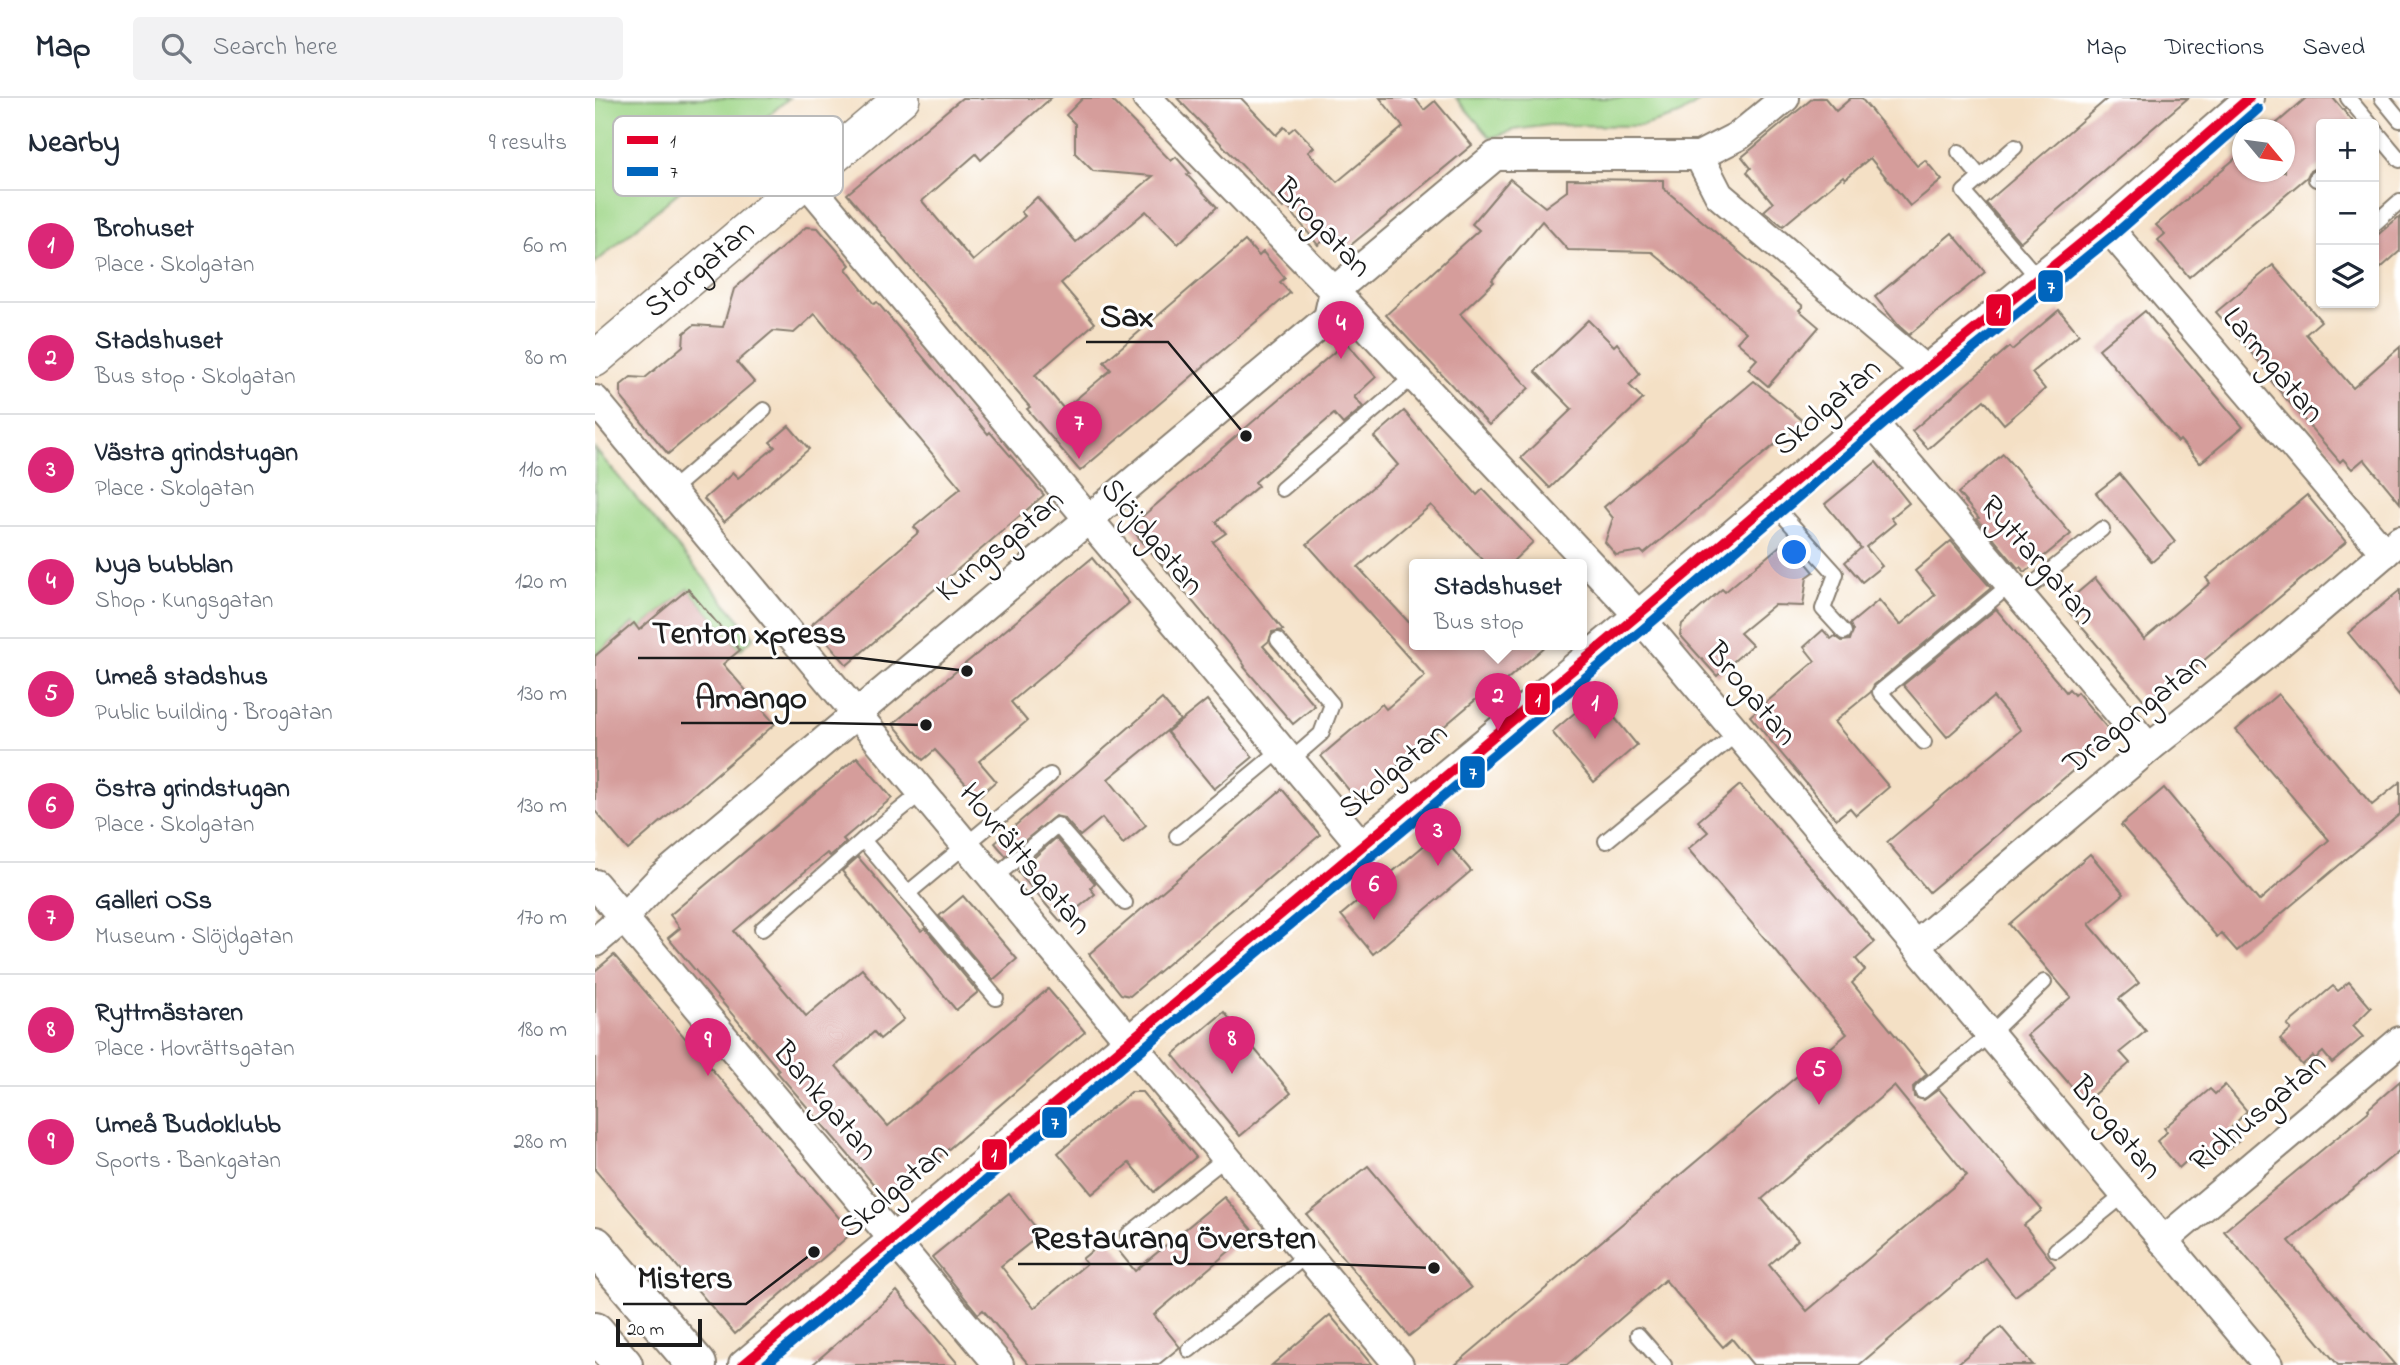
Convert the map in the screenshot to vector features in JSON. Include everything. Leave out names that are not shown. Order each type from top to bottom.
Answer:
[{"type":"main road","points":[[595,1246],[697,1365]]},
{"type":"main road","points":[[595,1332],[623,1365]]},
{"type":"street","name":"Storgatan","points":[[843,147],[902,98]]},
{"type":"street","name":"Brogatan","points":[[1147,98],[1334,291],[1586,559]]},
{"type":"street","name":"Kungsgatan","points":[[595,942],[623,918],[661,878],[1328,318],[1334,291],[1495,156],[1699,156],[1740,135],[1785,98]]},
{"type":"street","name":"Skolgatan","points":[[743,1365],[1772,503],[1925,370],[2105,224],[2249,98]]},
{"type":"street","points":[[1699,156],[1719,195],[1925,370]]},
{"type":"street","name":"Storgatan","points":[[595,359],[784,196]]},
{"type":"street","name":"Slöjdgatan","points":[[818,196],[1361,845]]},
{"type":"street","name":"Larmgatan","points":[[2105,224],[2392,546]]},
{"type":"street","name":"Hovrättsgatan","points":[[595,400],[1399,1365]]},
{"type":"street","name":"Ryttargatan","points":[[1870,419],[2149,748]]},
{"type":"street","name":"Dragongatan","points":[[1916,945],[2149,748],[2269,653],[2392,546]]},
{"type":"street","name":"Brogatan","points":[[1587,561],[1638,615],[2268,1365]]},
{"type":"street","name":"Bankgatan","points":[[595,884],[999,1365]]},
{"type":"street","name":"Ridhusgatan","points":[[2163,1241],[2400,1041]]},
{"type":"lane","points":[[2348,98],[2366,119]]},
{"type":"lane","points":[[2382,98],[2400,120]]},
{"type":"lane","points":[[2379,135],[2400,160]]},
{"type":"lane","points":[[2015,147],[1964,192],[2038,278]]},
{"type":"lane","points":[[1959,152],[1981,177]]},
{"type":"lane","points":[[2379,220],[2400,201]]},
{"type":"lane","points":[[1282,489],[1414,376]]},
{"type":"lane","points":[[670,491],[764,410]]},
{"type":"lane","points":[[1772,503],[1836,574],[1823,608],[1844,632]]},
{"type":"lane","points":[[1924,742],[1880,692],[2015,589],[2102,529]]},
{"type":"lane","points":[[1177,836],[1286,755],[1321,734],[1332,704],[1278,640]]},
{"type":"lane","points":[[1606,841],[1736,734]]},
{"type":"lane","points":[[908,893],[1050,775]]},
{"type":"lane","points":[[762,929],[921,793]]},
{"type":"lane","points":[[994,878],[1057,825],[1125,903]]},
{"type":"lane","points":[[863,840],[996,998]]},
{"type":"lane","points":[[1922,1091],[1990,1034],[2044,982]]},
{"type":"lane","points":[[1128,1235],[1227,1157]]},
{"type":"lane","points":[[2056,1250],[2124,1195]]},
{"type":"lane","points":[[1189,1350],[1308,1254]]},
{"type":"lane","points":[[1638,1335],[1664,1365]]},
{"type":"green space","points":[[595,98],[789,98],[768,116],[613,116],[613,196],[674,196],[595,263]]},
{"type":"green space","points":[[1456,98],[1705,98],[1679,115],[1642,126],[1550,125],[1514,130],[1491,138]]},
{"type":"green space","points":[[595,449],[754,637],[740,650],[688,589],[639,630],[633,623],[595,656]]},
{"type":"building","points":[[962,98],[1051,98],[981,160],[976,154],[922,201],[973,261],[1025,216],[1021,212],[1037,197],[1076,242],[1153,176],[1093,171],[1075,153],[1075,124],[1066,115],[1083,98],[1110,98],[1171,161],[1176,157],[1190,173],[1187,175],[1217,207],[1178,244],[1146,211],[1061,283],[1095,323],[1035,375],[1064,409],[1111,370],[1104,362],[1245,241],[1259,256],[1263,252],[1285,278],[1280,282],[1290,293],[1080,471],[1027,409],[1030,407],[847,194]]},
{"type":"building","points":[[1177,98],[1241,98],[1276,135],[1284,127],[1289,132],[1295,127],[1314,147],[1308,152],[1337,182],[1403,127],[1380,98],[1415,98],[1424,110],[1435,101],[1472,145],[1346,249],[1333,233],[1318,245],[1286,205],[1283,208]]},
{"type":"building","points":[[1813,98],[1825,98],[1836,111],[1851,98],[1861,98],[1917,166],[1925,160],[1942,180],[1910,206],[1870,158],[1845,179],[1843,176],[1783,226],[1764,211],[1773,203],[1747,172],[1751,168],[1742,157]]},
{"type":"building","points":[[2108,98],[2188,98],[2020,242],[1986,203]]},
{"type":"building","points":[[2306,98],[2333,98],[2351,119],[2316,119],[2316,168],[2189,277],[2158,240],[2165,234],[2156,225],[2232,161],[2232,182],[2295,182],[2295,119],[2282,119]]},
{"type":"building","points":[[1510,179],[1545,207],[1567,191],[1567,179],[1663,180],[1663,188],[1803,306],[1799,310],[1819,327],[1768,386],[1748,369],[1757,359],[1737,342],[1746,332],[1652,252],[1568,250],[1542,221],[1492,280],[1494,282],[1460,314],[1529,388],[1489,425],[1386,315],[1479,230],[1472,224]]},
{"type":"building","points":[[2400,216],[2400,251],[2379,270],[2379,245],[2379,234]]},
{"type":"building","points":[[806,227],[818,228],[850,265],[846,269],[874,304],[877,302],[988,434],[990,432],[1044,495],[847,665],[812,624],[919,532],[914,527],[961,488],[815,314],[794,333],[773,331],[737,362],[754,382],[668,454],[621,397],[621,385],[631,377],[645,378],[683,346],[684,333],[694,325],[723,327],[734,289]]},
{"type":"building","points":[[1952,233],[1985,272],[1909,335],[1875,297]]},
{"type":"building","points":[[2273,265],[2321,321],[2306,334],[2353,388],[2400,347],[2400,503],[2364,459],[2352,469],[2343,459],[2340,462],[2216,312]]},
{"type":"building","points":[[2059,310],[2079,334],[2032,373],[2045,389],[2004,424],[1984,400],[1928,449],[1912,431],[2009,347],[2012,350]]},
{"type":"building","points":[[2145,311],[2243,427],[2200,463],[2180,440],[2178,442],[2099,349]]},
{"type":"building","points":[[1588,320],[1614,346],[1617,343],[1640,374],[1629,385],[1643,399],[1550,488],[1521,458],[1572,409],[1535,371]]},
{"type":"building","points":[[1346,342],[1376,377],[1354,397],[1363,407],[1343,424],[1334,414],[1255,482],[1258,486],[1216,522],[1226,533],[1213,542],[1283,630],[1272,632],[1269,641],[1263,646],[1315,706],[1293,724],[1130,527]]},
{"type":"building","points":[[1754,381],[1803,421],[1644,554],[1641,551],[1616,555],[1605,542],[1613,518],[1604,507]]},
{"type":"building","points":[[1404,411],[1477,495],[1483,489],[1533,542],[1515,559],[1482,559],[1431,505],[1358,567],[1409,623],[1409,650],[1541,650],[1483,700],[1480,696],[1357,800],[1321,756],[1382,704],[1386,709],[1425,676],[1307,544],[1398,465],[1374,437]]},
{"type":"building","points":[[789,426],[809,449],[724,522],[704,499],[733,473],[738,478],[775,447],[770,442]]},
{"type":"building","points":[[2003,454],[2071,534],[2025,572],[2018,568],[1958,493]]},
{"type":"building","points":[[1876,462],[1909,503],[1891,518],[1895,523],[1866,547],[1882,566],[1862,582],[1845,562],[1861,548],[1825,504]]},
{"type":"building","points":[[2120,474],[2175,542],[2152,562],[2096,493]]},
{"type":"building","points":[[2307,495],[2346,542],[2149,706],[2063,605],[2095,578],[2144,639],[2210,583],[2206,578]]},
{"type":"building","points":[[1787,540],[1814,572],[1807,577],[1803,606],[1774,605],[1740,633],[1752,645],[1717,676],[1680,635],[1682,624],[1722,589],[1725,592]]},
{"type":"building","points":[[1951,541],[1991,588],[1874,685],[1871,692],[1834,722],[1889,787],[1856,815],[1850,808],[1836,819],[1750,716],[1815,661],[1804,647],[1823,630],[1831,639],[1835,636],[1842,641],[1850,640],[1853,631],[1850,624],[1879,600],[1900,625],[1935,595],[1915,571]]},
{"type":"building","points":[[1092,558],[1129,603],[1011,702],[1027,721],[979,761],[996,781],[978,797],[935,750],[923,760],[893,724]]},
{"type":"building","points":[[688,589],[740,650],[723,664],[775,724],[628,850],[595,811],[595,656],[634,623],[639,630]]},
{"type":"building","points":[[2400,590],[2400,696],[2348,633]]},
{"type":"building","points":[[1996,609],[2066,692],[2069,689],[2074,695],[2077,692],[2114,736],[1929,892],[1887,842],[2021,730],[1993,697],[1947,737],[1903,685]]},
{"type":"building","points":[[2278,694],[2372,805],[2400,782],[2400,814],[2237,951],[2221,933],[2217,937],[2121,825],[2164,788],[2259,901],[2329,840],[2236,730]]},
{"type":"building","points":[[1596,695],[1637,745],[1594,782],[1552,732]]},
{"type":"building","points":[[1162,699],[1180,720],[1108,779],[1146,825],[1123,844],[1102,818],[1080,836],[1064,818],[1055,816],[1006,856],[995,843]]},
{"type":"building","points":[[1207,700],[1253,757],[1214,789],[1167,732]]},
{"type":"building","points":[[857,757],[892,798],[843,839],[846,842],[830,856],[827,853],[734,931],[806,1016],[862,969],[904,1019],[880,1039],[874,1032],[836,1066],[888,1126],[1048,989],[1085,1032],[888,1201],[777,1072],[779,1070],[668,938],[680,928],[670,915]]},
{"type":"building","points":[[1740,785],[1875,942],[1856,959],[1865,970],[1852,983],[1927,1074],[1913,1087],[1914,1097],[1924,1100],[1939,1089],[2042,1210],[2024,1225],[2055,1266],[2015,1296],[1985,1258],[1859,1365],[1753,1365],[1732,1339],[1723,1347],[1665,1280],[1567,1365],[1455,1365],[1847,1034],[1688,849],[1708,832],[1698,821]],"holes":[[[1894,1086],[1967,1175],[1807,1311],[1769,1265],[1798,1240],[1762,1199]]]},
{"type":"building","points":[[1282,789],[1320,835],[1130,996],[1121,994],[1089,954]]},
{"type":"building","points":[[1439,833],[1471,871],[1373,954],[1341,915]]},
{"type":"building","points":[[1056,838],[1095,883],[1090,888],[1095,894],[1061,922],[1018,872]]},
{"type":"building","points":[[2090,854],[2124,894],[2089,924],[2139,983],[2119,999],[2146,1031],[2120,1052],[2130,1063],[2085,1102],[2027,1035],[2071,997],[2009,924]]},
{"type":"building","points":[[858,857],[921,931],[925,928],[978,992],[956,1010],[842,871]]},
{"type":"building","points":[[963,896],[1017,959],[993,980],[939,916]]},
{"type":"building","points":[[614,955],[852,1233],[735,1334],[595,1170],[595,971]]},
{"type":"building","points":[[2349,982],[2371,1008],[2353,1026],[2363,1037],[2332,1063],[2323,1052],[2302,1065],[2280,1039],[2291,1029],[2287,1025],[2333,986],[2338,991]]},
{"type":"building","points":[[1224,1012],[1291,1093],[1240,1136],[1173,1055]]},
{"type":"building","points":[[2400,1081],[2400,1150],[2289,1241],[2395,1365],[2338,1365],[2224,1231],[2369,1111],[2368,1109]]},
{"type":"building","points":[[2225,1085],[2247,1111],[2230,1129],[2239,1140],[2208,1166],[2200,1155],[2192,1162],[2189,1159],[2179,1168],[2157,1141],[2167,1132],[2164,1128],[2210,1089],[2215,1094]]},
{"type":"building","points":[[1131,1092],[1142,1092],[1196,1157],[1154,1192],[1129,1163],[1092,1194],[1058,1153]]},
{"type":"building","points":[[1368,1166],[1471,1288],[1409,1336],[1307,1215]]},
{"type":"building","points":[[1009,1194],[1041,1234],[1001,1266],[1034,1308],[1086,1264],[1082,1259],[1108,1238],[1135,1271],[1224,1197],[1253,1231],[1154,1315],[1180,1347],[1158,1365],[1029,1365],[983,1310],[978,1314],[932,1257]]},
{"type":"building","points":[[897,1291],[959,1365],[812,1365]]},
{"type":"building","points":[[1330,1315],[1372,1365],[1272,1365]]},
{"type":"building","points":[[2001,1327],[2033,1365],[1956,1365]]},
{"type":"transit line","name":"1","points":[[743,1365],[1638,615],[1925,370],[2105,224],[2249,98]]},
{"type":"transit line","name":"7","points":[[765,1365],[1647,626],[1934,381],[2114,235],[2258,109]]},
{"type":"place","name":"Nya bubblan","points":[[1341,359]]},
{"type":"place","name":"Sax","points":[[1246,436]]},
{"type":"place","name":"Galleri OSs","points":[[1079,459]]},
{"type":"place","name":"Tenton xpress","points":[[967,671]]},
{"type":"place","name":"Amango","points":[[926,725]]},
{"type":"place","name":"Stadshuset","points":[[1498,731]]},
{"type":"place","name":"Brohuset","points":[[1595,739]]},
{"type":"place","name":"Västra grindstugan","points":[[1438,866]]},
{"type":"place","name":"Östra grindstugan","points":[[1374,920]]},
{"type":"place","name":"Ryttmästaren","points":[[1232,1074]]},
{"type":"place","name":"Umeå Budoklubb","points":[[708,1076]]},
{"type":"place","name":"Umeå stadshus","points":[[1819,1105]]},
{"type":"place","name":"Misters","points":[[814,1252]]},
{"type":"place","name":"Restaurang Översten","points":[[1434,1268]]}]
